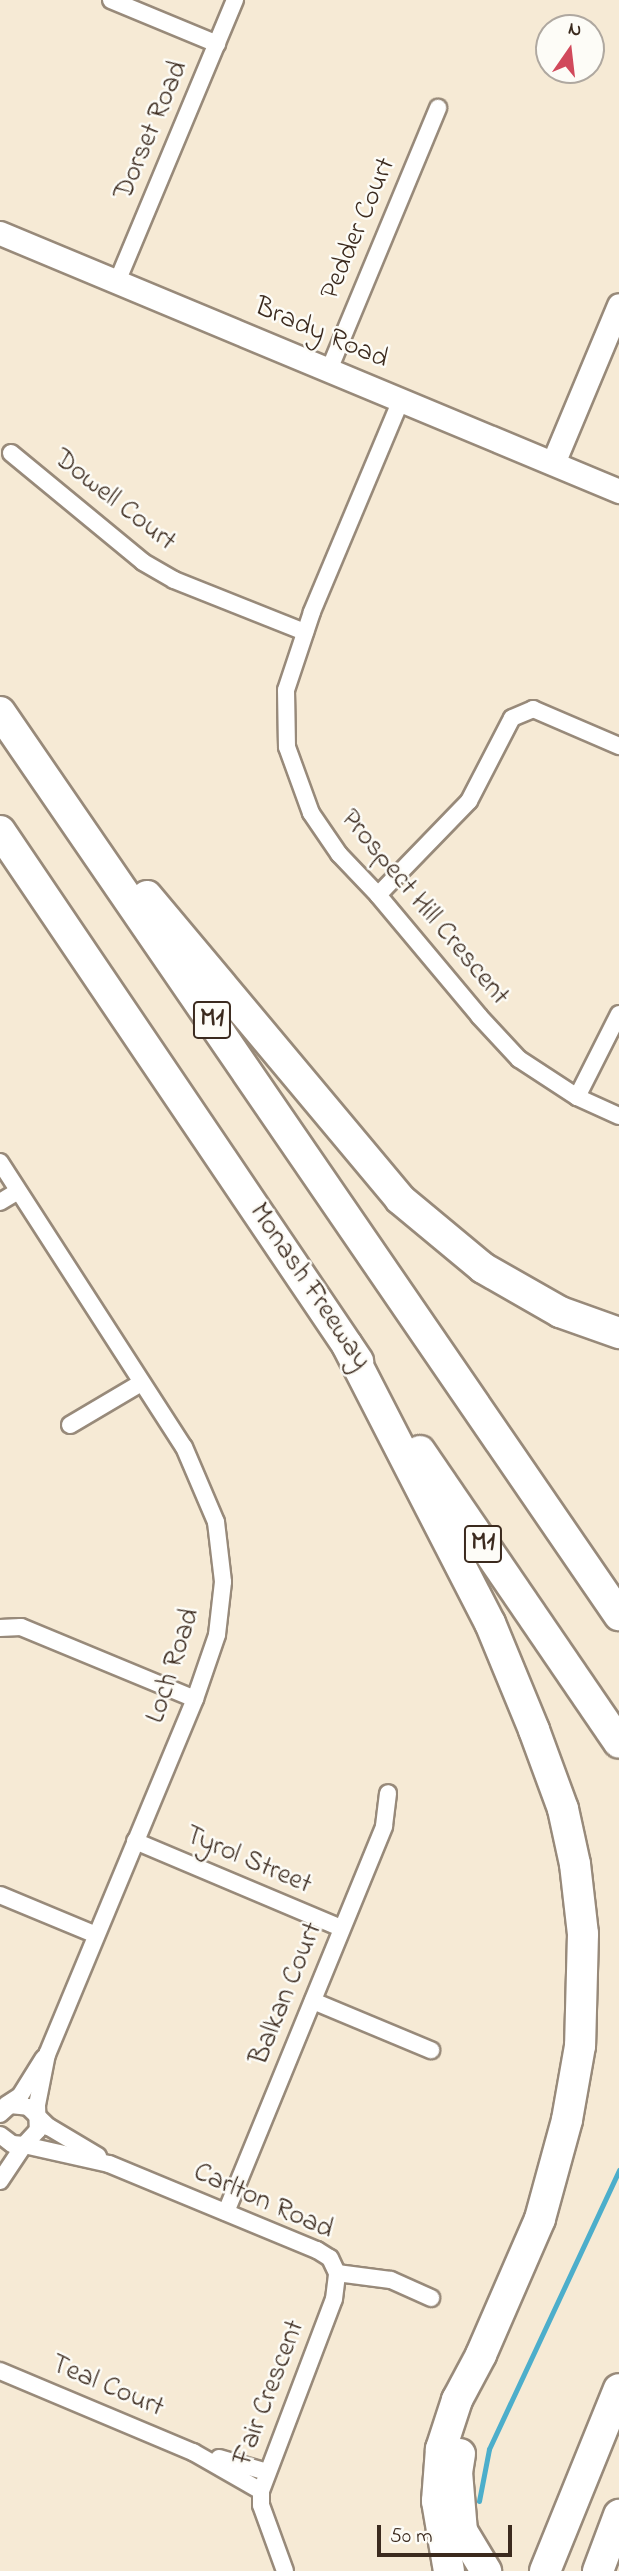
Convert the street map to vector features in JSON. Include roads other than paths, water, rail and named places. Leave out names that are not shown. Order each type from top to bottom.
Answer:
[{"type":"highway","name":"M1","points":[[0,712],[619,1615]]},
{"type":"highway","points":[[28,754],[400,1199],[483,1268],[561,1312],[619,1333]]},
{"type":"highway","name":"Monash Freeway","points":[[0,831],[619,1743]]},
{"type":"highway","points":[[347,1345],[490,1623],[563,1809],[575,1864],[583,1934],[580,2046],[567,2120],[540,2219],[481,2355],[457,2400],[441,2449],[437,2501],[449,2571]]},
{"type":"highway","points":[[481,2355],[457,2472],[461,2531],[486,2571]]},
{"type":"highway","points":[[545,2571],[619,2389]]},
{"type":"highway","points":[[598,2571],[619,2515]]},
{"type":"main road","name":"Brady Road","points":[[0,233],[619,491]]},
{"type":"main road","points":[[553,463],[619,305]]},
{"type":"street","points":[[111,0],[217,44]]},
{"type":"street","name":"Dorset Road","points":[[117,282],[235,0]]},
{"type":"street","name":"Pedder Court","points":[[329,370],[438,108]]},
{"type":"street","name":"Prospect Hill Crescent","points":[[401,400],[305,632],[286,690],[287,747],[311,813],[338,854],[378,895],[479,1016],[519,1059],[576,1097],[619,1116]]},
{"type":"street","name":"Dowell Court","points":[[11,453],[144,562],[174,580],[305,632]]},
{"type":"street","points":[[378,895],[469,802],[512,718],[533,709],[619,746]]},
{"type":"street","points":[[576,1097],[619,1014]]},
{"type":"street","name":"Loch Road","points":[[0,1162],[184,1447],[216,1522],[223,1582],[219,1622],[195,1699],[47,2054],[20,2096],[3,2108]]},
{"type":"street","points":[[0,1202],[18,1191]]},
{"type":"street","points":[[70,1425],[141,1383]]},
{"type":"street","points":[[0,1628],[21,1627],[195,1699]]},
{"type":"street","name":"Balkan Court","points":[[226,2212],[384,1826],[387,1793]]},
{"type":"street","name":"Tyrol Street","points":[[135,1841],[341,1928]]},
{"type":"street","points":[[0,1895],[96,1935]]},
{"type":"street","points":[[313,2001],[431,2050]]},
{"type":"street","name":"Loch Road","points":[[24,2145],[30,2142],[38,2130],[37,2116],[47,2054]]},
{"type":"street","name":"Carlton Road","points":[[3,2108],[28,2107],[37,2116],[109,2164]]},
{"type":"street","name":"Carlton Road","points":[[0,2135],[12,2144],[109,2164],[317,2250],[330,2258],[337,2273],[391,2280],[431,2298]]},
{"type":"street","points":[[0,2180],[24,2145]]},
{"type":"street","name":"Fair Crescent","points":[[285,2571],[261,2505],[261,2491],[334,2299],[337,2273]]},
{"type":"street","name":"Teal Court","points":[[0,2371],[193,2452],[261,2491]]},
{"type":"street","name":"Teal Court","points":[[193,2452],[267,2472]]},
{"type":"waterway","points":[[479,2501],[489,2449],[619,2170]]}]
